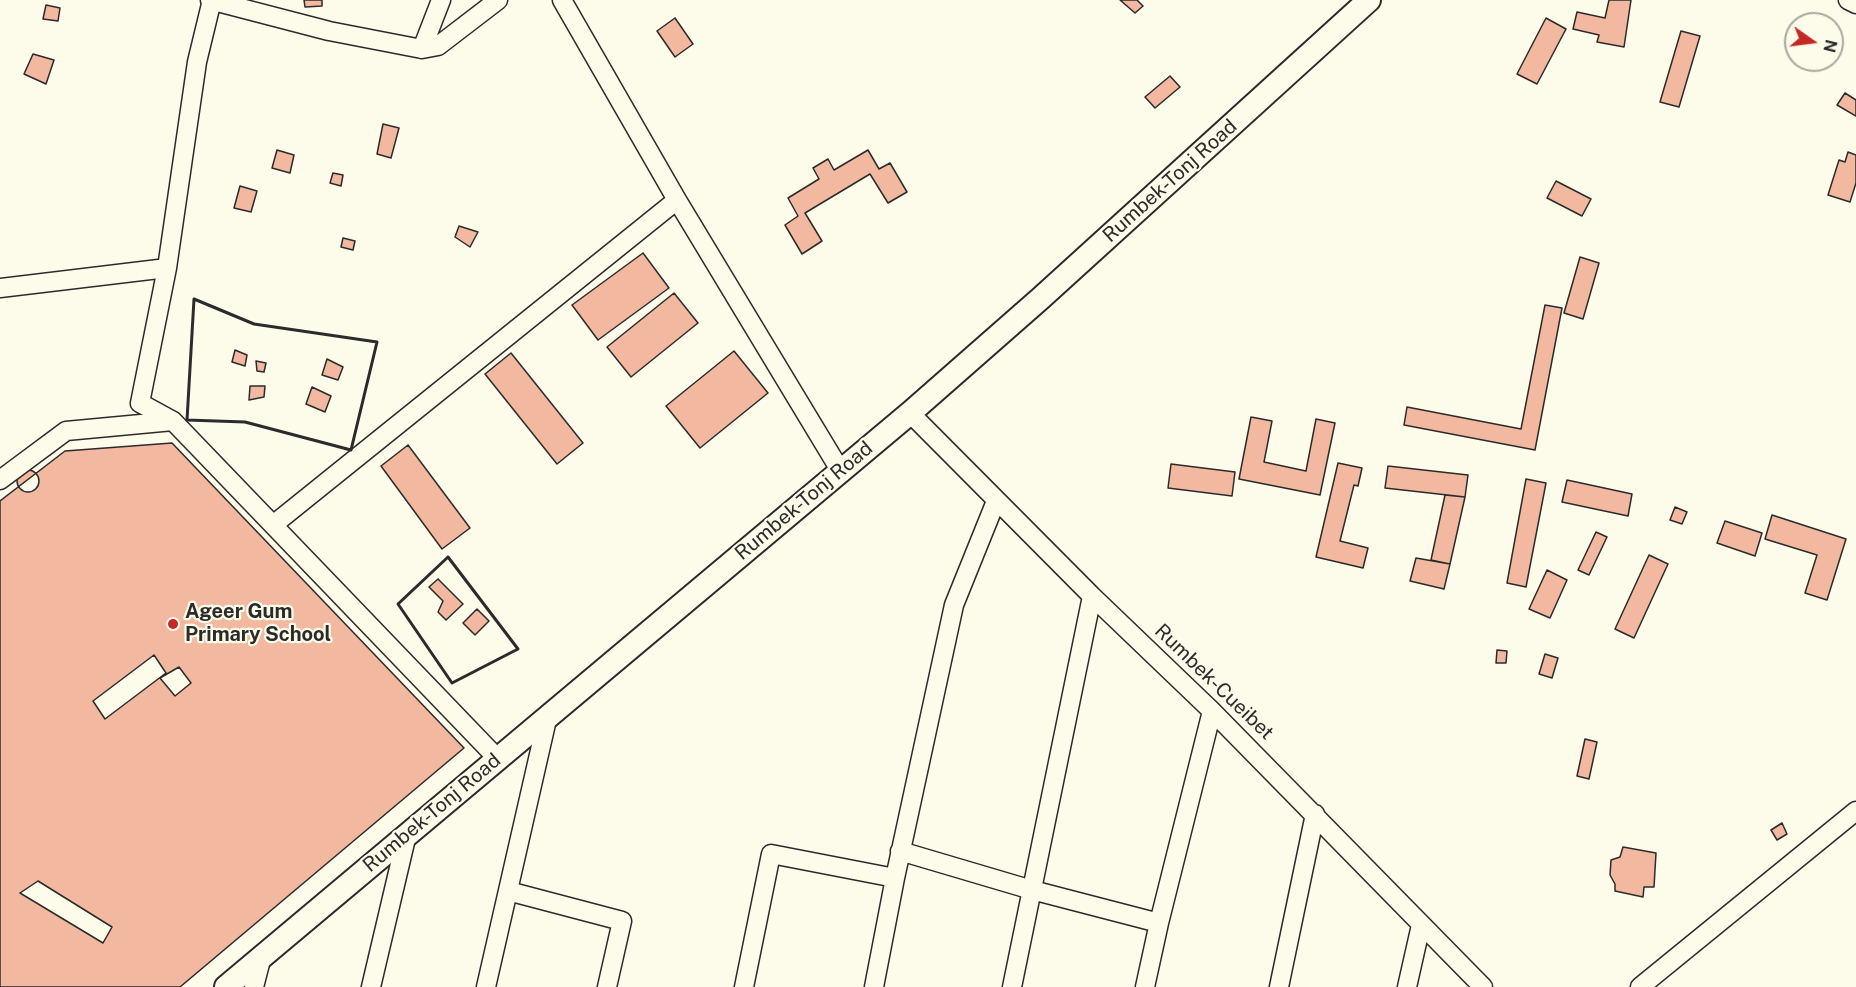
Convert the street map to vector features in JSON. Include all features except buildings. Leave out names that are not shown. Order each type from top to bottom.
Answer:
[{"type":"main road","name":"Rumbek-Tonj Road","points":[[226,987],[910,413],[1041,298],[1369,0]]},
{"type":"street","points":[[497,758],[172,421],[140,403],[167,268],[196,62],[211,0],[329,31],[422,49],[438,46],[498,0]]},
{"type":"street","points":[[422,49],[441,0]]},
{"type":"street","points":[[562,0],[677,200],[840,470]]},
{"type":"street","points":[[1848,0],[1856,4]]},
{"type":"street","points":[[273,525],[677,200]]},
{"type":"street","points":[[0,288],[167,268]]},
{"type":"street","name":"Rumbek-Cueibet","points":[[910,413],[996,501],[1315,814],[1483,987]]},
{"type":"street","points":[[0,480],[66,431],[172,421]]},
{"type":"street","points":[[874,987],[900,851],[954,605],[996,501]]},
{"type":"street","points":[[1012,987],[1092,596]]},
{"type":"street","points":[[1145,987],[1212,711]]},
{"type":"street","points":[[486,987],[548,715]]},
{"type":"street","points":[[1640,987],[1856,811]]},
{"type":"street","points":[[1279,987],[1315,814]]},
{"type":"street","points":[[371,987],[407,834]]},
{"type":"street","points":[[900,851],[1032,890],[1159,923]]},
{"type":"street","points":[[744,987],[771,854],[895,878]]},
{"type":"street","points":[[508,891],[622,921],[607,987]]},
{"type":"street","points":[[1407,987],[1421,925]]},
{"type":"street","points":[[254,987],[262,956]]},
{"type":"wall","points":[[194,299],[254,324],[377,342],[351,450],[245,422],[187,420],[194,299]]},
{"type":"wall","points":[[448,557],[518,649],[452,683],[398,604],[448,557]]},
{"type":"place","name":"Ageer Gum Primary School","points":[[173,624]]}]
